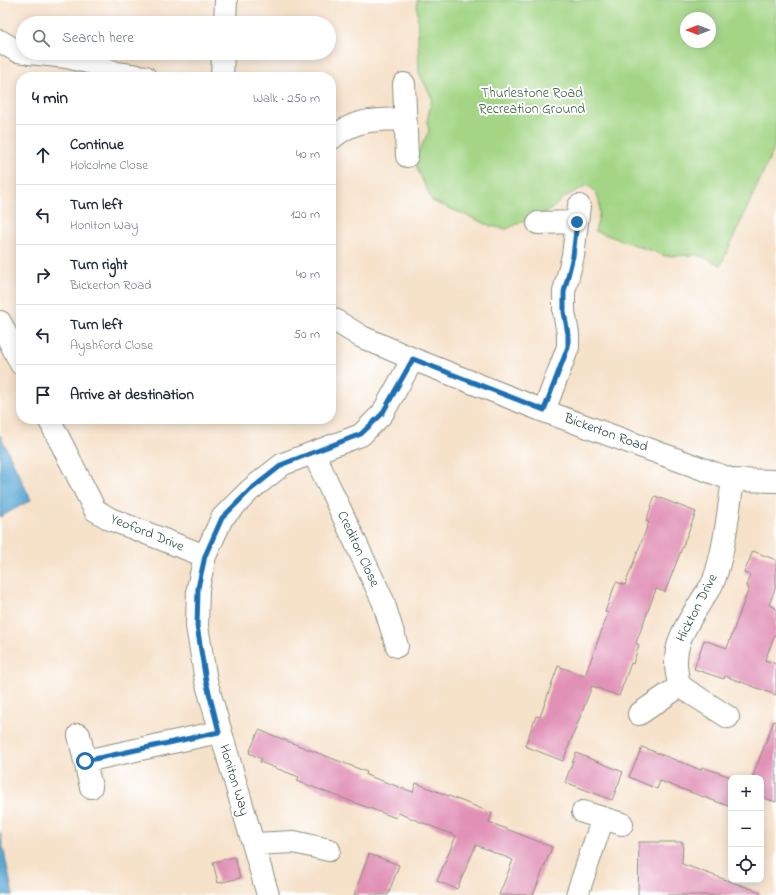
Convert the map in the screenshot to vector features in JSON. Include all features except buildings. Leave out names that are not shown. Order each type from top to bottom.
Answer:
[{"type":"street","points":[[225,16],[226,0]]},
{"type":"street","points":[[0,41],[16,49]]},
{"type":"street","points":[[77,60],[92,63],[114,72]]},
{"type":"street","points":[[222,72],[223,60]]},
{"type":"street","points":[[404,84],[408,156]]},
{"type":"street","points":[[336,135],[365,120],[405,119]]},
{"type":"street","points":[[538,223],[578,214],[573,256],[564,292],[564,312],[568,334],[568,347],[544,410]]},
{"type":"street","name":"Bickerton Road","points":[[336,321],[362,337],[413,359],[544,410],[733,480],[776,482]]},
{"type":"street","points":[[0,322],[16,354]]},
{"type":"street","name":"Honiton Way","points":[[268,895],[254,844],[219,732],[206,681],[197,626],[198,588],[205,556],[222,518],[250,490],[283,464],[314,454],[361,434],[372,424],[382,414],[413,359]]},
{"type":"street","name":"Yeoford Drive","points":[[52,424],[95,510],[110,519],[205,556]]},
{"type":"street","name":"Crediton Close","points":[[314,454],[383,601],[397,646]]},
{"type":"street","name":"Hickton Drive","points":[[680,686],[675,670],[675,654],[685,627],[714,581],[721,553],[733,480]]},
{"type":"street","points":[[639,714],[680,686],[728,717]]},
{"type":"street","points":[[85,761],[219,732]]},
{"type":"street","points":[[79,735],[91,787]]},
{"type":"street","points":[[577,895],[603,818]]},
{"type":"street","points":[[254,844],[294,842],[329,850]]},
{"type":"green space","name":"Thurlestone Road Recreation Ground","points":[[417,0],[776,0],[776,132],[773,151],[721,265],[698,255],[666,256],[595,231],[600,206],[599,200],[593,189],[587,185],[563,198],[552,209],[506,229],[491,226],[432,201],[414,161],[429,131],[427,121],[432,98],[419,73]]},
{"type":"water","points":[[0,435],[31,500],[0,517]]},
{"type":"water","points":[[0,832],[13,895],[0,895]]},
{"type":"route","points":[[85,761],[219,732],[206,681],[197,626],[198,588],[205,556],[222,518],[250,490],[283,464],[314,454],[361,434],[382,414],[413,359],[544,410],[568,347],[568,334],[564,312],[564,292],[573,256],[577,222]]}]
